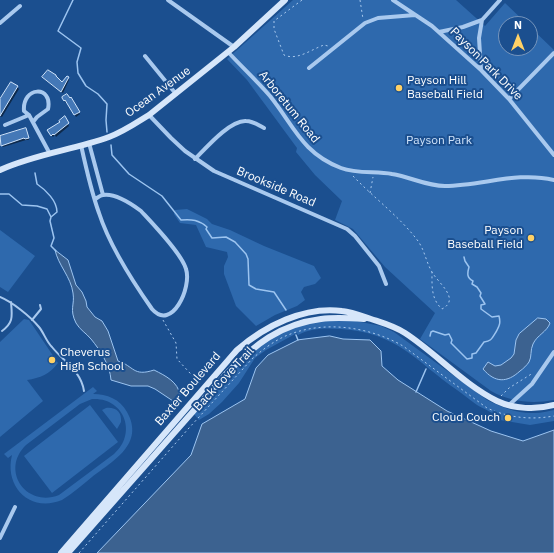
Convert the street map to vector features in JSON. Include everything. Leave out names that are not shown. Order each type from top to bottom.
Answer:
[{"type":"street","points":[[168,0],[234,47]]},
{"type":"street","name":"Ocean Avenue","points":[[0,170],[32,158],[89,143],[115,134],[149,115],[234,47],[285,0]]},
{"type":"street","name":"Payson Park Drive","points":[[393,0],[439,32],[481,70],[509,99],[554,155]]},
{"type":"street","points":[[439,32],[463,27],[482,20],[500,0]]},
{"type":"street","points":[[0,24],[20,6]]},
{"type":"street","points":[[309,68],[364,24],[378,18],[416,15]]},
{"type":"street","points":[[481,70],[479,38],[482,20]]},
{"type":"street","name":"Arboretum Road","points":[[228,52],[270,97],[296,134],[311,150],[327,162],[347,170],[391,173],[437,186],[456,186],[521,177],[540,177],[554,180]]},
{"type":"street","points":[[509,99],[554,54]]},
{"type":"street","points":[[145,56],[176,94]]},
{"type":"street","points":[[33,122],[48,109],[49,103],[48,98],[44,94],[36,91],[28,95],[23,106],[24,111],[29,115],[50,154]]},
{"type":"street","points":[[5,125],[29,115]]},
{"type":"street","name":"Brookside Road","points":[[149,115],[171,138],[195,159],[223,175],[347,229],[355,236],[379,266],[386,284]]},
{"type":"street","points":[[195,159],[236,123],[246,121],[255,123],[264,128]]},
{"type":"street","points":[[89,143],[103,195]]},
{"type":"street","points":[[81,145],[95,199],[103,224],[116,251],[155,313],[160,316],[166,316],[171,313],[184,294],[188,275],[184,263],[141,211],[124,200],[103,195],[95,199]]},
{"type":"street","name":"Baxter Boulevard","points":[[61,553],[226,362],[245,343],[266,329],[302,315],[324,310],[344,311],[390,325],[402,331],[498,402],[518,407],[533,408],[554,405]]},
{"type":"street","name":"Baxter Boulevard","points":[[68,553],[249,350],[262,341],[285,329],[312,320],[335,318],[371,319]]},
{"type":"street","points":[[509,405],[532,384],[554,352]]},
{"type":"street","points":[[0,538],[15,507]]},
{"type":"lane","points":[[0,297],[11,302],[40,328],[49,344],[79,376],[84,391]]},
{"type":"lane","points":[[2,331],[11,321],[11,302]]},
{"type":"lane","points":[[32,320],[41,308],[40,305]]},
{"type":"path","points":[[302,0],[274,21],[274,29],[284,55],[288,57],[298,56],[324,45],[334,48]]},
{"type":"path","points":[[360,0],[361,16],[364,24]]},
{"type":"path","points":[[347,170],[408,228],[418,241],[424,250],[432,272],[450,298],[447,306],[442,309],[436,304],[432,292],[432,272]]},
{"type":"path","points":[[370,193],[373,172]]},
{"type":"path","points":[[160,316],[176,343],[177,359],[204,388]]},
{"type":"path","name":"Back Cove Trail","points":[[79,553],[252,359],[279,340],[288,335],[304,330],[344,327],[377,334],[391,339],[403,346],[494,411],[531,419],[554,416]]},
{"type":"path","points":[[501,396],[509,388],[534,373]]},
{"type":"green space","name":"Payson Park","points":[[293,0],[456,0],[485,26],[505,3],[519,16],[498,16],[498,56],[538,56],[538,35],[554,50],[554,400],[530,402],[514,400],[499,395],[491,391],[420,339],[435,313],[385,267],[353,229],[335,220],[342,201],[315,175],[296,152],[297,148],[247,80],[227,59]]},
{"type":"green space","points":[[187,209],[207,219],[212,224],[230,230],[264,246],[314,266],[321,278],[315,284],[304,287],[301,292],[305,300],[297,306],[275,315],[256,326],[236,306],[224,274],[224,266],[228,257],[227,252],[206,247],[196,225],[180,223],[174,214],[175,210]]},
{"type":"green space","points":[[0,230],[35,256],[8,292],[0,287]]},
{"type":"green space","points":[[24,319],[29,320],[58,363],[52,370],[44,375],[27,380],[43,401],[0,437],[0,342]]},
{"type":"green space","points":[[321,319],[351,320],[381,326],[394,332],[487,400],[522,412],[537,413],[554,410],[554,421],[530,425],[500,420],[492,413],[474,403],[404,350],[391,342],[377,336],[341,329],[319,329],[298,335],[297,333],[266,350],[255,358],[239,383],[209,414],[199,420],[193,413],[241,360],[274,334]]},
{"type":"green space","points":[[93,387],[97,391],[93,394],[108,396],[121,404],[132,423],[132,433],[129,442],[117,458],[66,498],[50,503],[40,503],[30,500],[22,494],[16,487],[12,477],[12,455],[8,458],[4,454]],"holes":[[[92,399],[103,400],[112,404],[119,410],[124,418],[126,427],[125,436],[121,446],[114,454],[59,495],[47,498],[36,496],[27,491],[20,484],[16,475],[16,465],[19,455],[26,445],[80,404]]]},
{"type":"green space","points":[[90,405],[118,442],[52,493],[24,456]]},
{"type":"green space","points":[[106,408],[113,408],[118,411],[121,422],[117,429],[102,410]]},
{"type":"shaded area","points":[[55,250],[68,260],[76,285],[82,292],[87,307],[95,317],[102,321],[108,331],[118,361],[138,372],[154,370],[167,377],[177,386],[179,390],[180,395],[176,401],[173,401],[148,386],[131,386],[111,380],[107,363],[101,353],[91,339],[79,328],[76,323],[73,314],[72,287]]},
{"type":"shaded area","points":[[538,318],[546,319],[550,323],[547,329],[533,344],[530,360],[526,366],[515,375],[506,379],[497,379],[488,374],[483,369],[488,362],[495,366],[501,365],[511,358],[514,354],[516,340],[519,334]]},
{"type":"shaded area","points":[[330,336],[343,339],[370,340],[381,351],[382,366],[398,380],[447,411],[491,431],[523,441],[554,430],[554,553],[97,553],[191,455],[202,424],[245,399],[256,368],[268,355],[298,340]]},
{"type":"building","points":[[48,70],[56,75],[62,82],[67,76],[69,77],[61,92],[42,77]]},
{"type":"building","points":[[11,82],[18,86],[0,116],[0,99]]},
{"type":"building","points":[[67,94],[70,98],[71,97],[80,112],[74,115],[65,100],[64,101],[62,98]]},
{"type":"building","points":[[65,116],[69,123],[51,136],[47,130],[60,122],[59,121]]},
{"type":"building","points":[[26,128],[29,138],[24,138],[1,146],[0,136]]},
{"type":"waterway","points":[[73,0],[58,31],[81,48],[77,62],[78,73],[86,86],[98,94],[107,104],[107,132]]},
{"type":"waterway","points":[[111,145],[112,155],[129,174],[162,196],[181,220],[198,221],[207,227],[206,229],[212,238],[226,237],[235,242],[246,254],[248,259],[249,285],[256,289],[274,292],[286,310]]},
{"type":"waterway","points":[[35,173],[37,184],[50,196],[57,208],[57,212],[51,217],[50,221],[54,238],[51,246],[56,251]]},
{"type":"waterway","points":[[0,194],[9,194],[22,205],[37,206],[47,209],[51,217]]},
{"type":"waterway","points":[[430,336],[431,332],[433,331],[445,335],[449,334],[452,340],[451,343],[467,359],[472,358],[472,354],[476,353],[484,342],[492,339],[499,326],[499,316],[492,317],[481,309],[481,305],[485,304],[480,296],[481,293],[477,287],[472,284],[473,281],[468,274],[469,267],[464,257]]},
{"type":"waterway","points":[[296,335],[298,340]]},
{"type":"waterway","points":[[416,392],[426,369]]},
{"type":"place","name":"Payson Hill Baseball Field","points":[[399,88]]},
{"type":"place","name":"Payson Baseball Field","points":[[531,238]]},
{"type":"place","name":"Cheverus High School","points":[[52,360]]},
{"type":"place","name":"Cloud Couch","points":[[508,418]]}]
